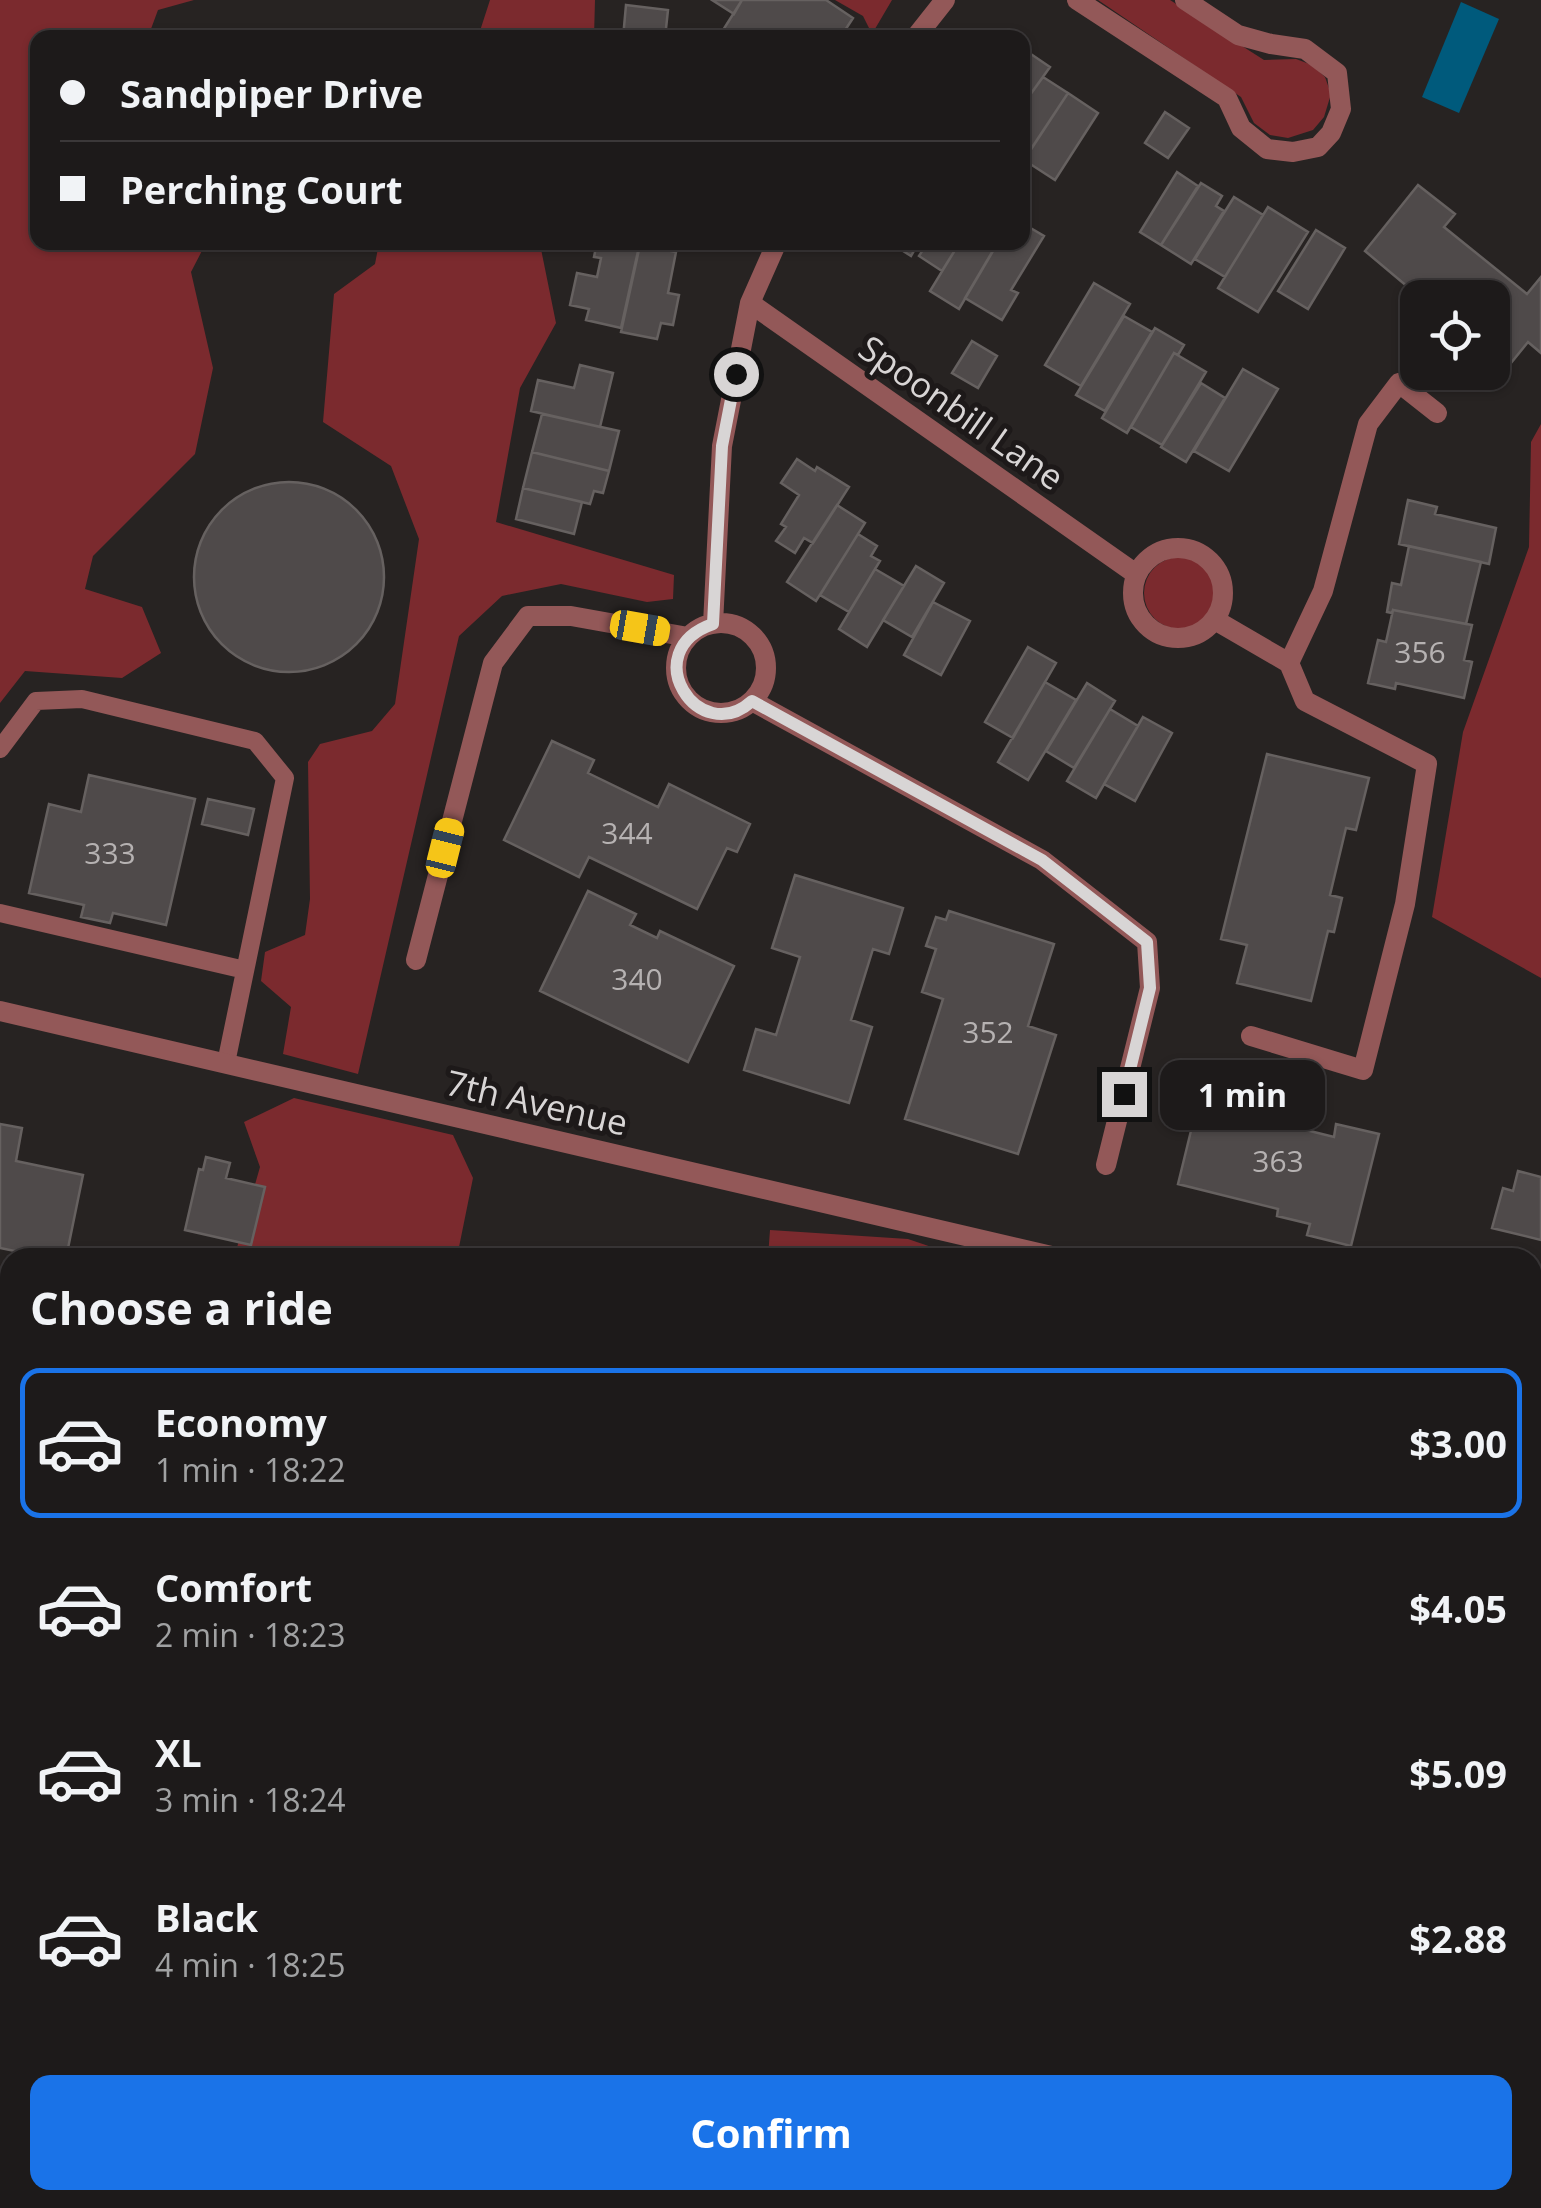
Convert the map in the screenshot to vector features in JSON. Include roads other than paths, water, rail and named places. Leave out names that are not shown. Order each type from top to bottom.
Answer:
[{"type":"street","points":[[921,30],[945,0]]},
{"type":"street","points":[[1077,0],[1226,98],[1241,128],[1267,149],[1293,152],[1318,147],[1332,133],[1341,108],[1337,73],[1304,49],[1238,35],[1184,0]]},
{"type":"street","points":[[713,624],[722,446],[750,303],[774,250]]},
{"type":"street","name":"Spoonbill Lane","points":[[750,303],[1136,574]]},
{"type":"street","points":[[1290,663],[1323,591],[1368,424],[1399,383],[1437,412]]},
{"type":"street","points":[[1169,548],[1200,552],[1220,576],[1222,606],[1215,620],[1189,637],[1159,634],[1138,615],[1132,588],[1136,574],[1156,552],[1169,548]]},
{"type":"street","points":[[416,960],[492,663],[528,616],[571,616],[688,637],[713,624],[743,628],[764,651],[765,682],[752,701],[733,712],[718,714],[690,702],[682,690],[676,663],[688,637]]},
{"type":"street","points":[[1215,620],[1290,663],[1305,700],[1427,764],[1405,904],[1363,1070],[1252,1036]]},
{"type":"street","points":[[752,701],[1042,860],[1147,942],[1150,988],[1106,1165]]},
{"type":"street","name":"7th Avenue","points":[[0,1010],[1017,1248]]},
{"type":"lane","points":[[0,748],[36,700],[82,699],[255,741],[285,778],[226,1063]]},
{"type":"lane","points":[[0,913],[245,970]]},
{"type":"water","points":[[1461,2],[1499,19],[1459,113],[1422,97]]}]
